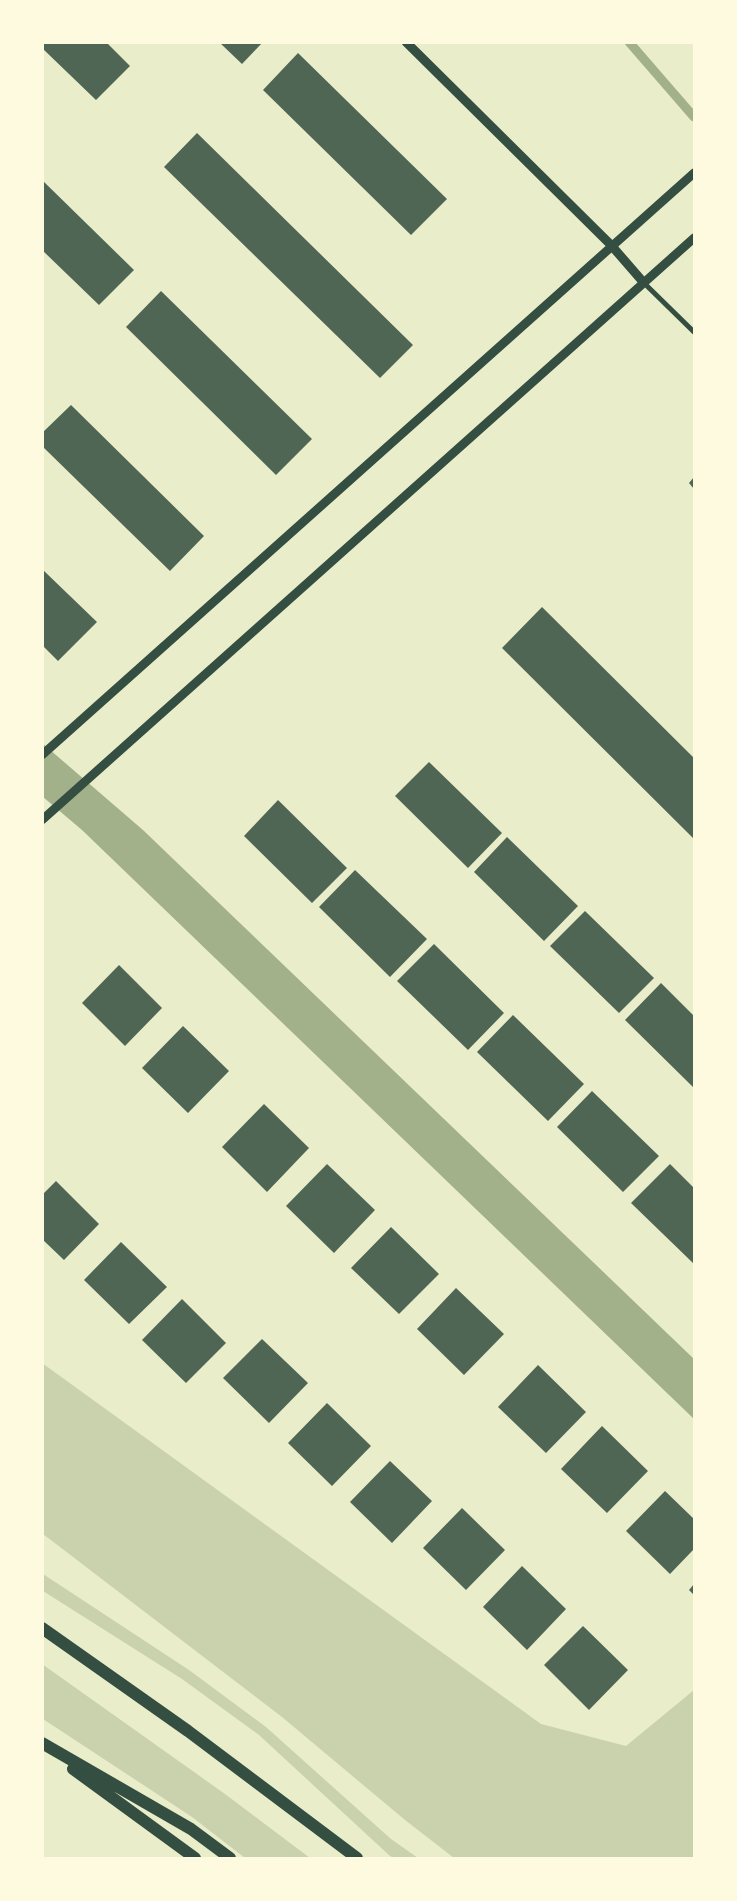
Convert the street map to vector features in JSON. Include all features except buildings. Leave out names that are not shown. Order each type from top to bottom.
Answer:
[{"type":"main road","points":[[42,1628],[180,1726],[357,1858]]},
{"type":"main road","points":[[42,1745],[195,1858]]},
{"type":"main road","points":[[42,1745],[191,1829],[230,1858]]},
{"type":"street","points":[[406,42],[611,246],[644,283],[694,332]]},
{"type":"street","points":[[42,754],[694,172]]},
{"type":"street","points":[[43,819],[694,238]]},
{"type":"street","points":[[335,1841],[362,1858]]},
{"type":"shaded area","points":[[42,743],[143,830],[694,1359],[694,1419],[82,830],[43,797]]},
{"type":"shaded area","points":[[42,1363],[541,1724],[626,1746],[694,1690],[694,1858],[454,1858],[405,1820],[282,1717],[43,1534]]},
{"type":"shaded area","points":[[43,1574],[189,1670],[266,1727],[391,1839],[418,1858],[394,1858],[390,1856],[259,1735],[182,1679],[43,1591]]},
{"type":"shaded area","points":[[42,1664],[225,1794],[310,1858],[245,1858],[192,1817],[43,1719]]},
{"type":"waterway","points":[[629,42],[694,117]]}]
